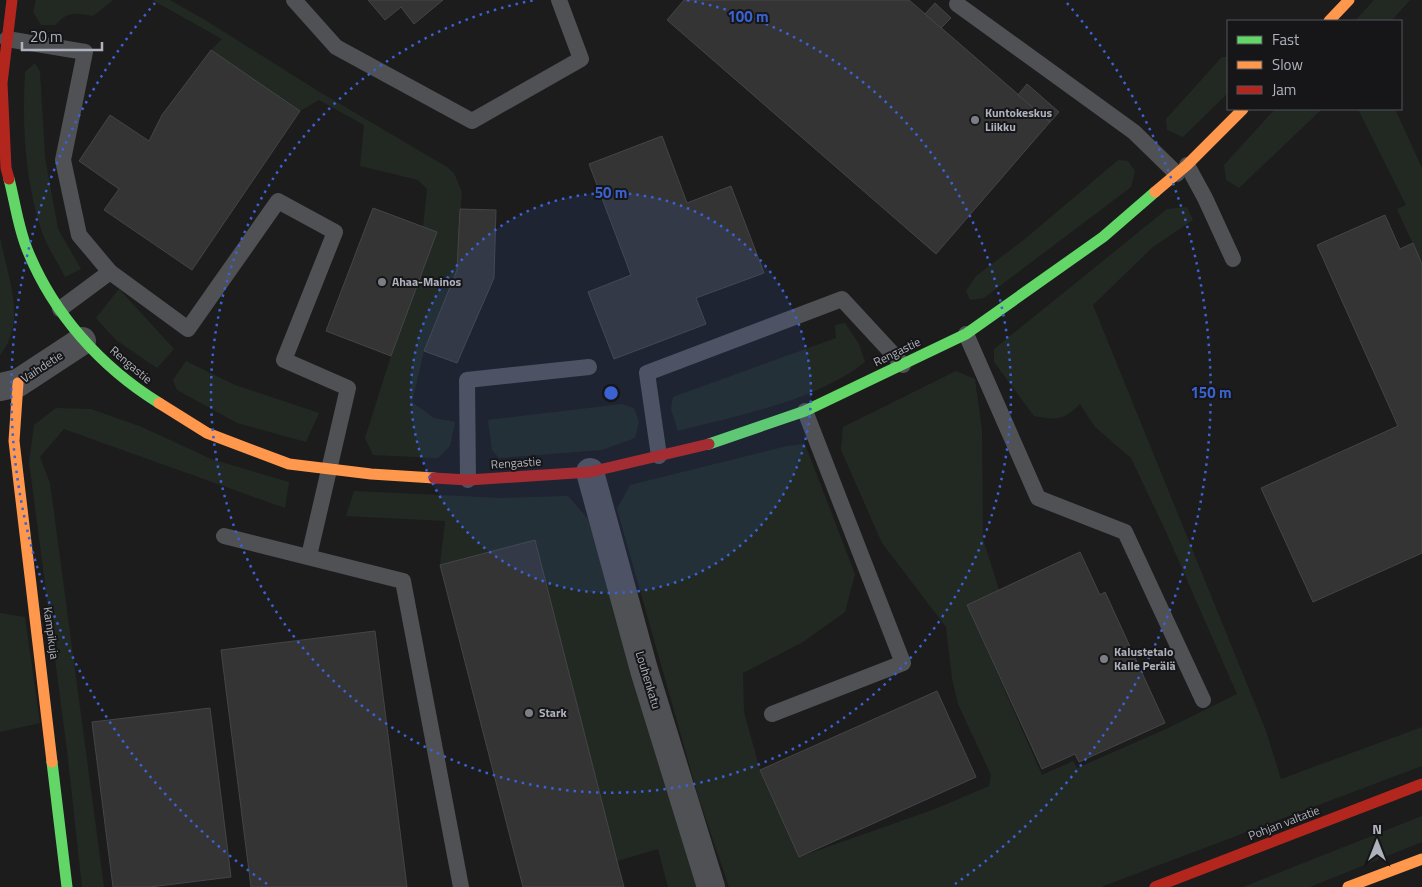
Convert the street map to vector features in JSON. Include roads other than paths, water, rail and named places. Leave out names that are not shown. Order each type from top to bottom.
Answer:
[{"type":"main road","name":"Rengastie","points":[[12,0],[2,82],[6,168],[26,249],[60,309],[82,341],[134,388],[207,433],[289,464],[330,469],[468,480],[590,472],[720,441],[805,411],[966,334],[1015,301],[1103,237],[1182,169],[1242,110]]},
{"type":"main road","points":[[1330,20],[1349,0]]},
{"type":"main road","name":"Kampikuja","points":[[9,385],[67,887]]},
{"type":"main road","name":"Pohjan valtatie","points":[[1155,887],[1422,784]]},
{"type":"main road","points":[[1348,887],[1422,858]]},
{"type":"street","name":"Vaihdetie","points":[[9,385],[82,341]]},
{"type":"street","name":"Louhenkatu","points":[[590,472],[644,670],[711,887]]},
{"type":"lane","points":[[294,0],[336,47],[472,121],[581,59],[559,0]]},
{"type":"lane","points":[[957,4],[1182,169],[1205,198],[1233,259]]},
{"type":"lane","points":[[7,39],[85,52],[63,160],[79,235],[110,272],[188,329],[278,202],[335,232],[284,360],[348,388],[309,556]]},
{"type":"lane","points":[[60,309],[110,272]]},
{"type":"lane","points":[[659,456],[647,373],[842,299],[903,365]]},
{"type":"lane","points":[[966,334],[1038,498],[1125,532],[1203,700]]},
{"type":"lane","points":[[468,480],[467,380],[589,367]]},
{"type":"lane","points":[[772,714],[903,663],[805,411]]},
{"type":"lane","points":[[224,536],[403,581],[461,887]]},
{"type":"place","name":"Kuntokeskus Liikku","points":[[975,120]]},
{"type":"place","name":"Ahaa-Mainos","points":[[382,282]]},
{"type":"place","name":"Kalustetalo Kalle Perälä","points":[[1104,659]]},
{"type":"place","name":"Stark","points":[[529,713]]}]
